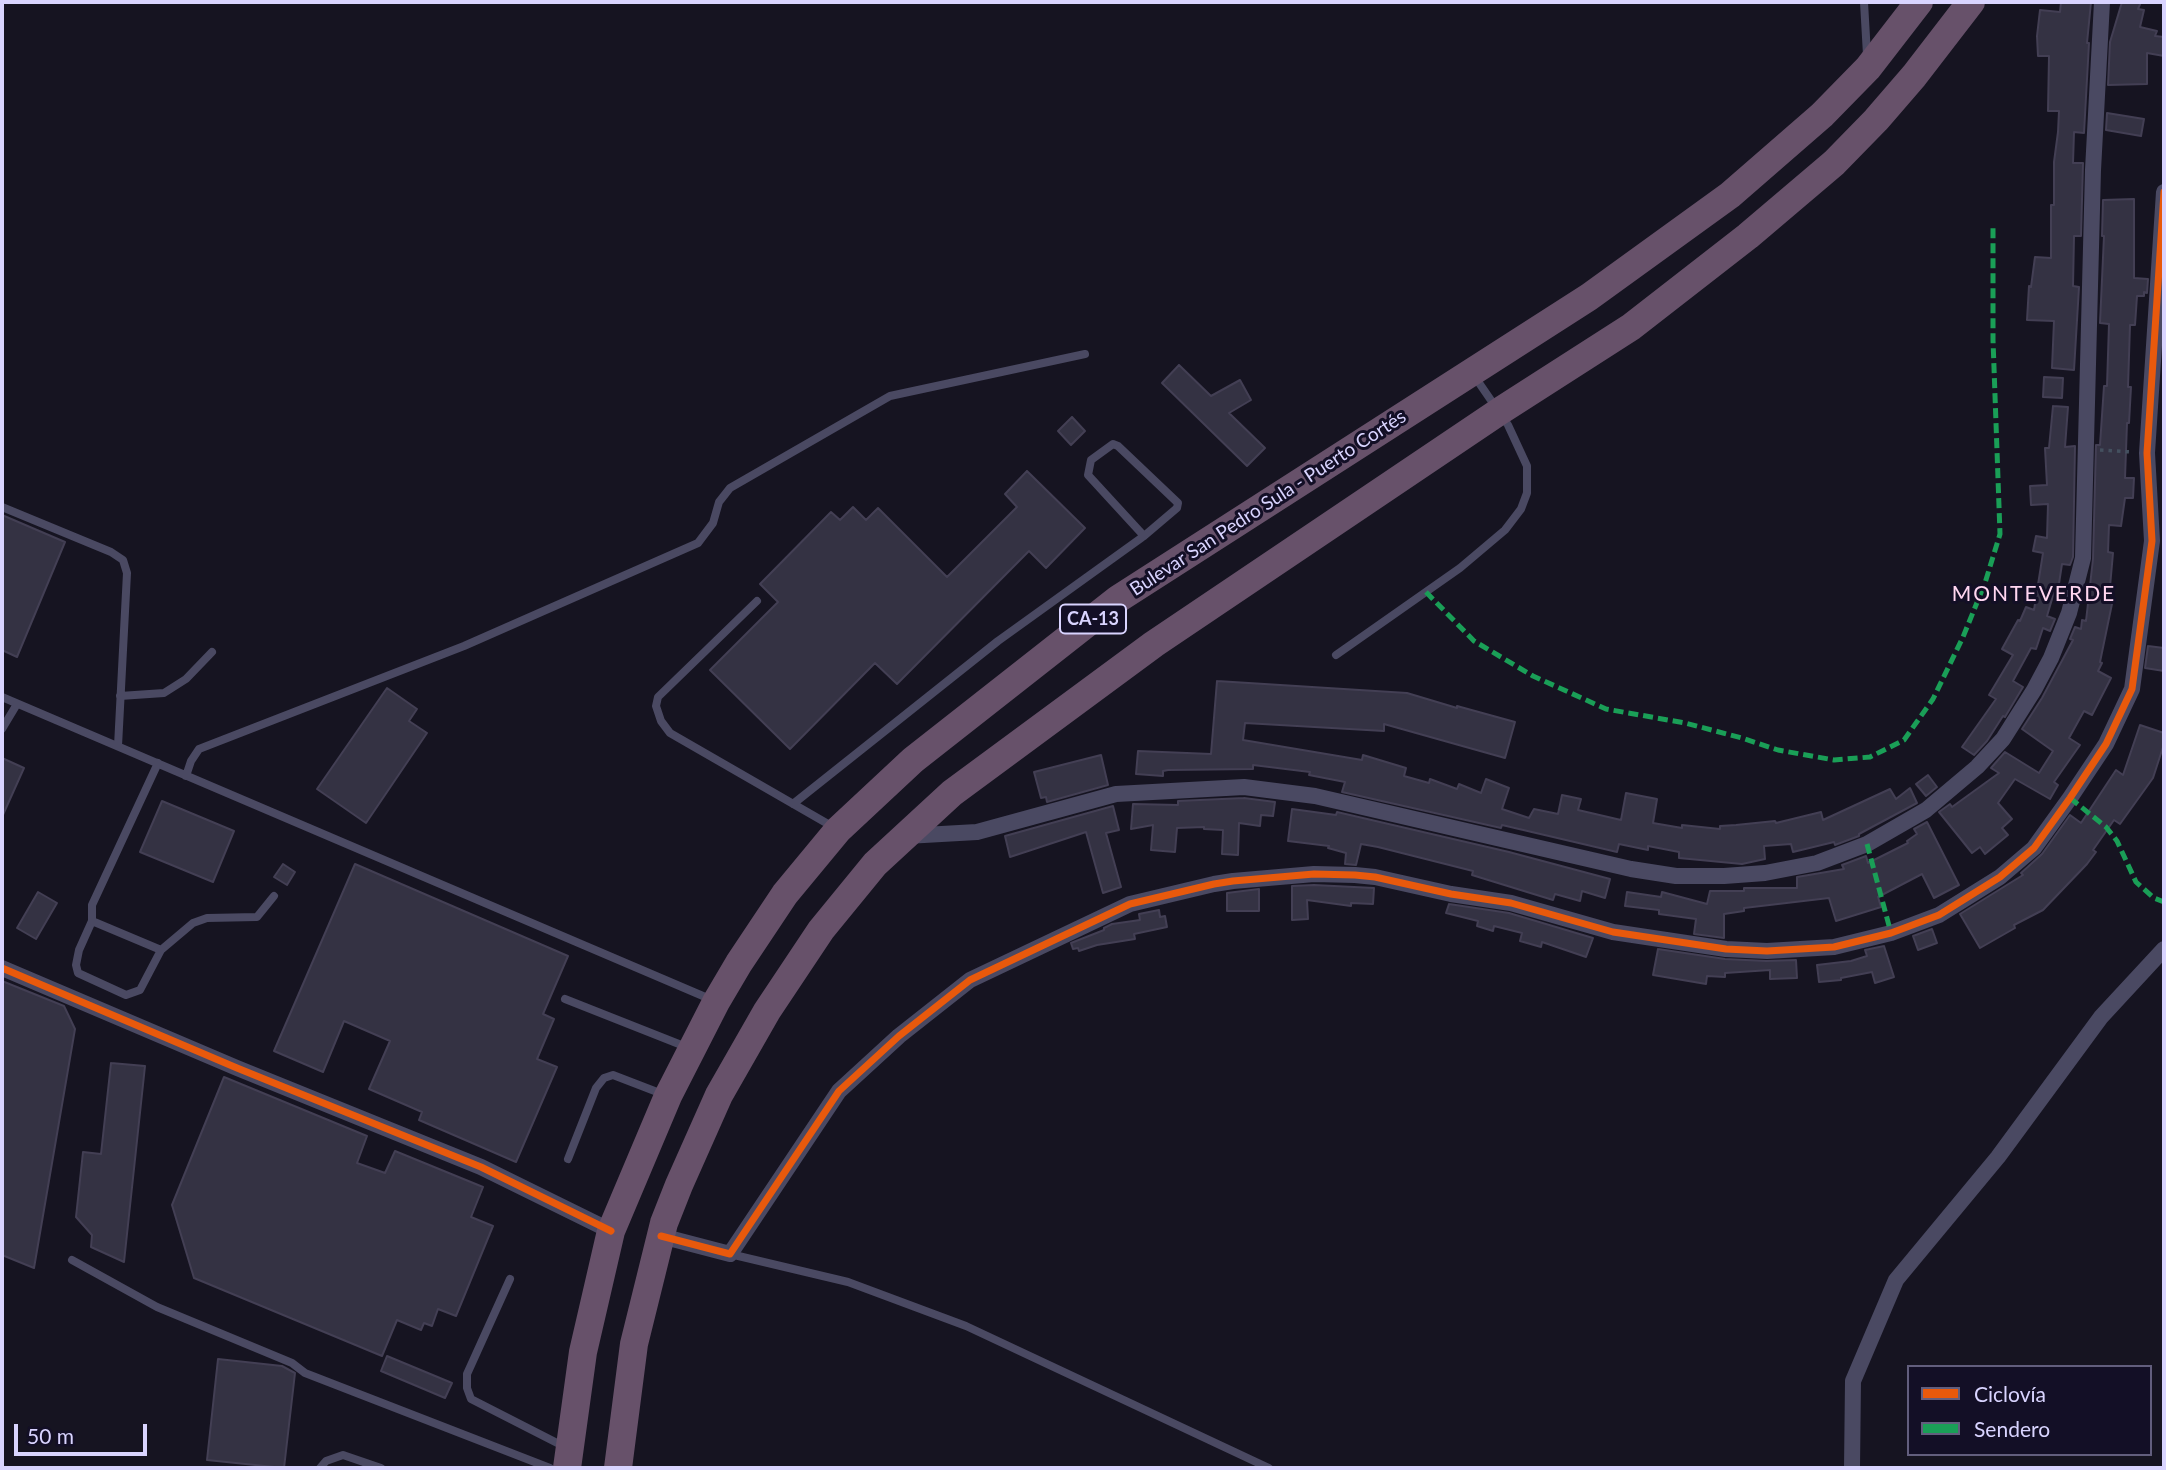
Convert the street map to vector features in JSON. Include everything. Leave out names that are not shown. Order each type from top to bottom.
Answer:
[{"type":"highway","name":"Bulevar San Pedro Sula - Puerto Cortés","points":[[562,1462],[583,1352],[611,1231],[668,1096],[716,1002],[785,894],[838,830],[913,760],[1118,599],[1589,297],[1730,195],[1822,115],[1868,68],[1919,2]]},
{"type":"highway","name":"CA-13","points":[[618,1468],[634,1344],[661,1236],[680,1185],[719,1095],[767,1011],[821,930],[875,864],[952,793],[1154,644],[1500,411],[1631,327],[1748,236],[1834,163],[1914,76],[1971,2]]},
{"type":"street","points":[[903,836],[977,832],[1116,794],[1244,787],[1315,796],[1546,851],[1676,876],[1765,873],[1817,863],[1867,844],[1926,810],[1977,767],[2003,738],[2051,658],[2069,613],[2083,558],[2088,450],[2093,170],[2102,2]]},
{"type":"street","points":[[661,1236],[730,1254],[839,1091],[899,1036],[970,981],[1130,904],[1233,881],[1314,874],[1376,877],[1451,894],[1511,902],[1613,932],[1726,949],[1767,951],[1834,947],[1891,933],[1939,915],[2000,877],[2034,848],[2106,744],[2132,689],[2152,541],[2147,453],[2164,192]]},
{"type":"street","points":[[1852,1468],[1853,1381],[1896,1280],[1998,1157],[2101,1017],[2164,949]]},
{"type":"street","points":[[2,968],[237,1069],[481,1167],[611,1231]]},
{"type":"lane","points":[[1864,2],[1868,68]]},
{"type":"lane","points":[[186,776],[199,749],[464,646],[698,543],[713,523],[719,502],[730,488],[890,397],[1085,354]]},
{"type":"lane","points":[[1336,655],[1460,568],[1505,530],[1521,509],[1527,493],[1527,466],[1500,411],[1472,371]]},
{"type":"lane","points":[[793,804],[998,641],[1144,536],[1177,508],[1178,502],[1114,444],[1091,460],[1088,475],[1144,536]]},
{"type":"lane","points":[[2,507],[111,552],[123,560],[127,573],[118,746]]},
{"type":"lane","points":[[757,601],[658,696],[656,706],[661,721],[670,733],[838,830]]},
{"type":"lane","points":[[120,696],[164,694],[186,679],[212,652]]},
{"type":"lane","points":[[2,697],[716,1002]]},
{"type":"lane","points":[[2,729],[17,704]]},
{"type":"lane","points":[[158,763],[92,905],[92,921],[79,950],[76,965],[78,973],[126,995],[139,990],[161,950],[193,923],[207,918],[257,917],[274,896]]},
{"type":"lane","points":[[92,921],[161,950]]},
{"type":"lane","points":[[565,999],[691,1049]]},
{"type":"lane","points":[[568,1159],[596,1088],[604,1079],[613,1075],[668,1096]]},
{"type":"lane","points":[[730,1254],[848,1282],[966,1326],[1269,1468]]},
{"type":"lane","points":[[72,1260],[157,1307],[292,1363],[305,1373],[562,1462]]},
{"type":"lane","points":[[510,1279],[467,1374],[467,1388],[471,1399],[562,1462]]},
{"type":"lane","points":[[320,1468],[326,1461],[343,1455],[381,1468]]},
{"type":"path","points":[[2088,450],[2147,453]]},
{"type":"building","points":[[2061,2],[2091,2],[2084,133],[2074,132],[2073,163],[2083,163],[2081,236],[2074,236],[2073,286],[2079,287],[2074,370],[2052,368],[2054,321],[2027,320],[2029,286],[2031,287],[2035,257],[2051,258],[2051,205],[2054,205],[2054,162],[2059,111],[2048,111],[2049,56],[2038,56],[2037,36],[2040,10],[2060,12]]},
{"type":"building","points":[[2122,2],[2141,2],[2138,9],[2144,10],[2140,27],[2157,31],[2155,36],[2164,37],[2164,56],[2147,53],[2147,84],[2108,85],[2110,42]]},
{"type":"building","points":[[2107,113],[2144,119],[2141,136],[2106,130]]},
{"type":"building","points":[[2134,199],[2134,278],[2148,279],[2147,293],[2137,296],[2135,325],[2130,325],[2128,387],[2131,387],[2125,478],[2134,478],[2133,498],[2125,498],[2121,526],[2109,525],[2108,552],[2113,553],[2109,598],[2113,599],[2100,662],[2102,663],[2098,671],[2111,678],[2092,715],[2084,711],[2069,738],[2080,745],[2054,782],[2058,785],[2050,799],[2015,779],[1998,803],[2012,819],[2002,828],[2008,835],[1985,854],[1980,847],[1972,853],[1939,812],[1950,804],[1952,807],[1999,773],[1991,768],[2005,752],[2039,773],[2053,751],[2022,729],[2073,640],[2070,639],[2075,627],[2081,629],[2082,620],[2086,621],[2093,559],[2096,445],[2100,445],[2104,386],[2107,386],[2109,324],[2100,323],[2103,200]]},
{"type":"building","points":[[1179,365],[1211,396],[1240,380],[1251,400],[1229,413],[1265,448],[1247,466],[1162,383]]},
{"type":"building","points":[[2044,377],[2063,378],[2062,398],[2043,397]]},
{"type":"building","points":[[2053,406],[2068,407],[2065,447],[2075,446],[2073,557],[2070,565],[2062,564],[2058,590],[2055,589],[2047,616],[2055,619],[2050,631],[2043,628],[2036,649],[2031,648],[2013,681],[2023,687],[2005,717],[2003,716],[1974,755],[1962,747],[1996,699],[1989,695],[2013,655],[2002,649],[2026,607],[2034,610],[2043,553],[2033,551],[2036,536],[2047,538],[2048,504],[2031,505],[2030,486],[2047,485],[2045,448],[2049,448]]},
{"type":"building","points":[[1072,417],[1085,431],[1071,445],[1058,431]]},
{"type":"building","points":[[1027,471],[1085,528],[1046,568],[1029,551],[897,684],[875,663],[790,749],[710,670],[778,602],[760,584],[831,512],[840,520],[853,507],[866,520],[878,508],[947,577],[1017,507],[1005,494]]},
{"type":"building","points":[[2,515],[65,542],[17,657],[2,650]]},
{"type":"building","points":[[2148,646],[2164,648],[2164,671],[2145,668]]},
{"type":"building","points":[[1217,681],[1407,693],[1515,722],[1505,758],[1384,724],[1384,731],[1245,723],[1243,740],[1362,760],[1363,755],[1406,768],[1404,776],[1429,783],[1430,779],[1457,789],[1459,784],[1481,793],[1486,779],[1509,788],[1502,809],[1529,818],[1534,809],[1558,814],[1562,795],[1581,799],[1578,810],[1621,820],[1626,793],[1657,799],[1653,823],[1682,828],[1682,825],[1720,829],[1720,826],[1776,823],[1821,812],[1823,820],[1890,789],[1896,799],[1910,788],[1917,803],[1859,836],[1835,845],[1834,842],[1793,852],[1791,844],[1764,846],[1765,859],[1742,864],[1679,858],[1679,852],[1648,846],[1648,850],[1619,844],[1617,852],[1502,825],[1501,828],[1342,792],[1345,782],[1309,775],[1310,772],[1253,765],[1253,769],[1168,770],[1163,771],[1163,776],[1136,774],[1138,751],[1211,754]]},
{"type":"building","points":[[387,688],[417,709],[409,721],[427,733],[366,823],[317,789]]},
{"type":"building","points":[[2140,725],[2164,733],[2164,744],[2153,778],[2120,824],[2114,820],[2093,850],[2096,852],[2087,864],[2043,910],[2014,925],[2015,928],[1980,948],[1960,914],[2023,875],[2021,873],[2042,854],[2070,815],[2081,823],[2116,770],[2123,775]]},
{"type":"building","points":[[1101,755],[1108,785],[1047,802],[1046,797],[1041,798],[1034,772]]},
{"type":"building","points":[[2,758],[24,768],[2,817]]},
{"type":"building","points":[[1928,775],[1937,787],[1926,796],[1916,784]]},
{"type":"building","points":[[1244,798],[1275,802],[1273,816],[1261,815],[1260,826],[1239,823],[1238,855],[1222,854],[1223,830],[1204,827],[1177,828],[1175,852],[1151,850],[1153,825],[1131,829],[1133,804],[1178,805],[1178,801]]},
{"type":"building","points":[[162,801],[234,831],[213,882],[140,852]]},
{"type":"building","points":[[1113,806],[1119,830],[1106,833],[1121,887],[1103,893],[1086,832],[1010,857],[1005,836]]},
{"type":"building","points":[[1292,809],[1336,815],[1337,812],[1509,852],[1610,879],[1605,898],[1582,891],[1580,901],[1555,894],[1553,900],[1472,875],[1473,871],[1361,844],[1356,865],[1345,864],[1346,853],[1328,848],[1329,846],[1288,841]]},
{"type":"building","points":[[1927,822],[1959,885],[1934,898],[1922,874],[1878,897],[1881,907],[1836,921],[1829,898],[1744,908],[1744,911],[1724,914],[1724,938],[1694,934],[1696,919],[1659,914],[1659,910],[1625,906],[1627,892],[1661,897],[1662,892],[1707,904],[1710,891],[1797,888],[1797,877],[1844,869],[1842,865],[1866,856],[1868,863],[1908,843],[1907,841],[1917,834],[1914,829]]},
{"type":"building","points":[[283,864],[295,872],[287,885],[274,877]]},
{"type":"building","points":[[355,864],[568,956],[543,1014],[554,1019],[537,1059],[557,1067],[516,1162],[419,1120],[422,1112],[369,1089],[390,1041],[344,1021],[323,1072],[274,1051]]},
{"type":"building","points":[[1292,886],[1374,888],[1373,904],[1351,903],[1351,906],[1307,900],[1308,919],[1292,920]]},
{"type":"building","points":[[1259,889],[1259,911],[1227,911],[1227,893]]},
{"type":"building","points":[[38,892],[57,903],[36,939],[17,928]]},
{"type":"building","points":[[1449,904],[1509,913],[1593,938],[1586,957],[1542,942],[1541,947],[1520,941],[1522,933],[1494,926],[1493,931],[1477,926],[1478,921],[1446,913]]},
{"type":"building","points":[[1159,910],[1160,917],[1165,916],[1167,927],[1134,934],[1135,939],[1079,951],[1078,948],[1073,949],[1071,943],[1112,924],[1140,920],[1139,914]]},
{"type":"building","points":[[1932,929],[1937,943],[1918,950],[1913,936]]},
{"type":"building","points":[[1884,946],[1894,977],[1875,983],[1872,972],[1841,980],[1819,982],[1817,965],[1851,961],[1867,956],[1865,950]]},
{"type":"building","points":[[1658,949],[1725,959],[1796,960],[1797,978],[1770,979],[1770,970],[1725,973],[1725,977],[1707,976],[1706,984],[1653,975]]},
{"type":"building","points":[[2,981],[64,1006],[75,1029],[34,1268],[2,1255]]},
{"type":"building","points":[[111,1063],[145,1066],[124,1262],[91,1247],[92,1235],[76,1217],[83,1152],[101,1154]]},
{"type":"building","points":[[224,1077],[367,1136],[357,1163],[385,1173],[395,1151],[483,1187],[471,1217],[493,1226],[456,1316],[438,1309],[432,1326],[424,1323],[421,1330],[397,1320],[382,1356],[194,1278],[172,1205]]},
{"type":"building","points":[[387,1356],[452,1383],[445,1398],[381,1371]]},
{"type":"building","points":[[218,1359],[282,1366],[295,1373],[284,1468],[207,1460]]},
{"type":"marked path","points":[[1426,592],[1474,641],[1533,676],[1606,709],[1685,723],[1778,750],[1834,760],[1870,757],[1904,740],[1933,699],[1963,637],[1985,583],[2000,534],[1993,340],[1993,224]]},
{"type":"marked path","points":[[2070,798],[2106,827],[2117,841],[2136,882],[2154,898],[2164,902]]},
{"type":"marked path","points":[[1867,844],[1891,933]]},
{"type":"cycle path","points":[[661,1236],[730,1254],[839,1091],[899,1036],[970,980],[1130,904],[1233,881],[1314,874],[1355,875],[1511,903],[1613,932],[1726,949],[1767,951],[1834,947],[1891,933],[1939,915],[2000,877],[2034,848],[2070,798],[2106,744],[2132,689],[2152,541],[2147,453],[2164,192]]},
{"type":"cycle path","points":[[2,968],[237,1068],[481,1167],[611,1231]]},
{"type":"district","name":"MONTEVERDE","points":[[2034,594]]}]
